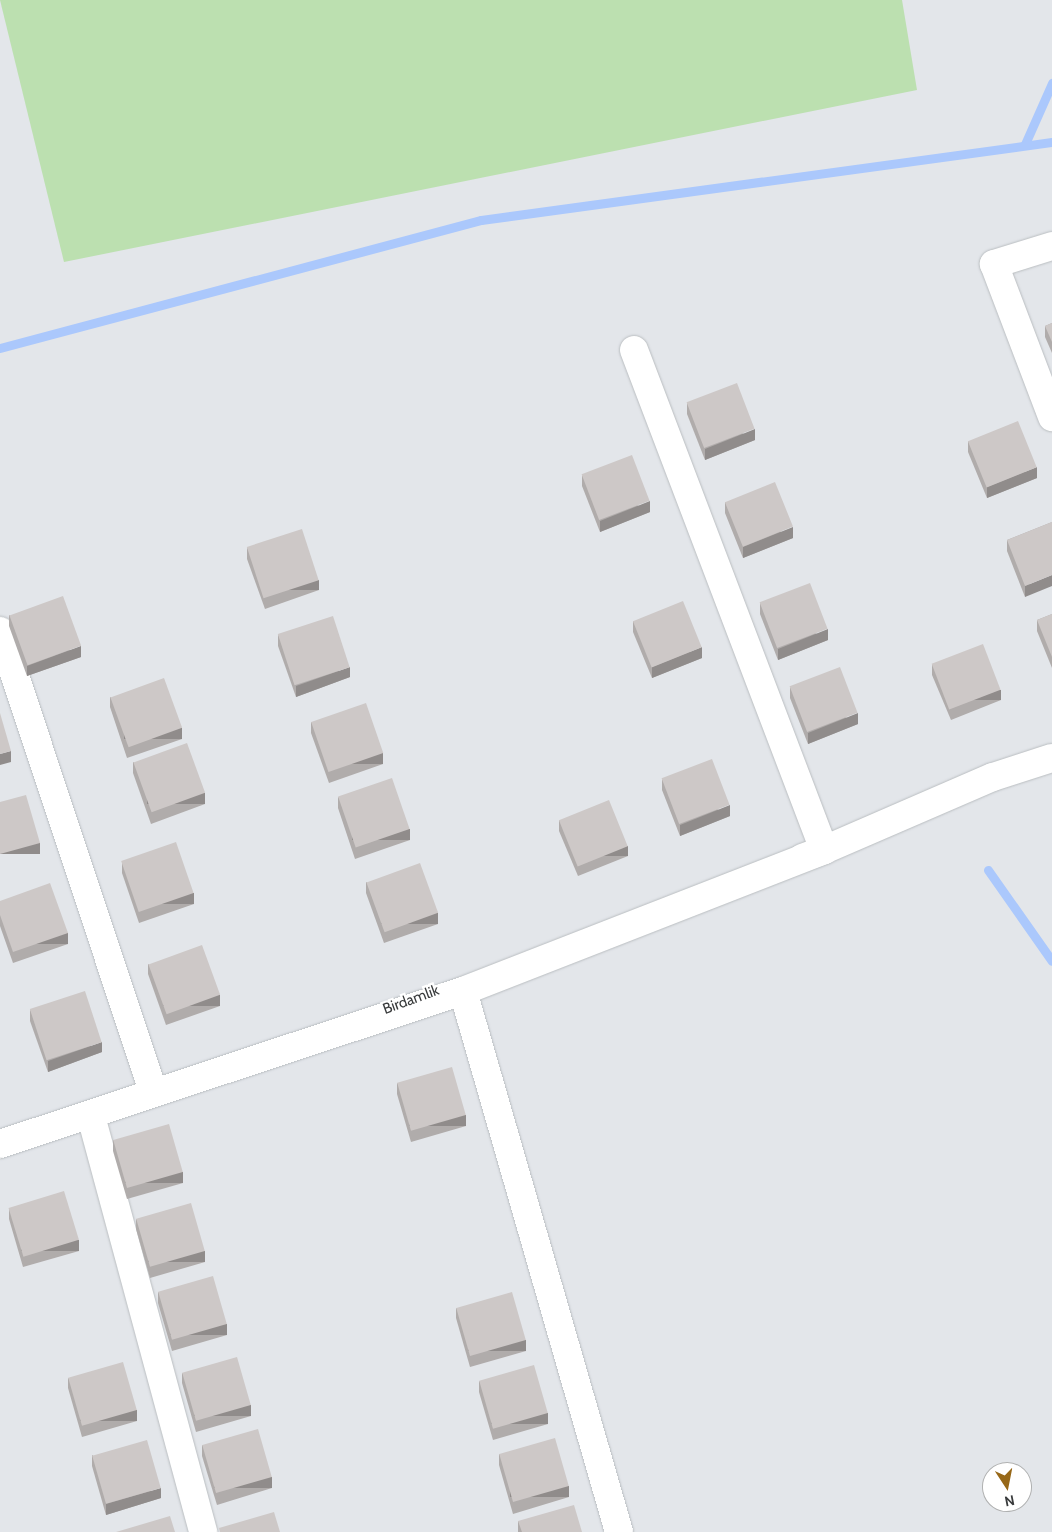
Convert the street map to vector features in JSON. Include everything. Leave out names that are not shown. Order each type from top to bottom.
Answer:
[{"type":"street","points":[[1052,246],[994,264],[1052,417]]},
{"type":"street","points":[[634,350],[824,850]]},
{"type":"street","points":[[0,631],[154,1093]]},
{"type":"street","points":[[0,1144],[90,1116],[463,991],[824,850],[993,777],[1052,758]]},
{"type":"street","name":"Birdamlik","points":[[0,1153],[90,1116],[824,850]]},
{"type":"street","points":[[463,991],[619,1532]]},
{"type":"street","points":[[90,1116],[203,1532]]},
{"type":"green space","points":[[0,0],[902,0],[917,90],[64,262]]},
{"type":"building","points":[[1052,323],[1052,342],[1045,326]]},
{"type":"building","points":[[737,383],[755,429],[704,448],[687,402]]},
{"type":"building","points":[[1018,421],[1037,467],[987,488],[968,441]]},
{"type":"building","points":[[632,455],[650,501],[599,520],[582,474]]},
{"type":"building","points":[[775,482],[793,527],[743,547],[725,502]]},
{"type":"building","points":[[1052,522],[1052,575],[1025,586],[1007,540]]},
{"type":"building","points":[[302,529],[319,580],[264,598],[247,547]]},
{"type":"building","points":[[810,583],[828,629],[777,648],[760,602]]},
{"type":"building","points":[[63,596],[81,646],[28,665],[9,615]]},
{"type":"building","points":[[683,601],[702,647],[652,668],[633,621]]},
{"type":"building","points":[[1052,614],[1052,657],[1037,620]]},
{"type":"building","points":[[333,616],[350,667],[295,685],[278,634]]},
{"type":"building","points":[[983,644],[1001,690],[949,709],[932,664]]},
{"type":"building","points":[[840,667],[858,713],[807,732],[790,686]]},
{"type":"building","points":[[164,678],[182,728],[129,747],[110,697]]},
{"type":"building","points":[[366,703],[383,753],[328,772],[311,722]]},
{"type":"building","points":[[0,713],[11,751],[0,754]]},
{"type":"building","points":[[187,743],[205,793],[152,812],[133,762]]},
{"type":"building","points":[[712,759],[730,805],[679,824],[662,778]]},
{"type":"building","points":[[392,778],[410,829],[356,848],[338,797]]},
{"type":"building","points":[[26,795],[40,843],[0,854],[0,802]]},
{"type":"building","points":[[609,800],[628,846],[578,867],[559,820]]},
{"type":"building","points":[[176,842],[194,893],[139,912],[121,861]]},
{"type":"building","points":[[420,863],[438,913],[385,932],[366,882]]},
{"type":"building","points":[[50,883],[68,933],[13,952],[0,915],[0,901]]},
{"type":"building","points":[[202,945],[220,995],[167,1014],[148,964]]},
{"type":"building","points":[[85,991],[102,1042],[47,1060],[30,1009]]},
{"type":"building","points":[[452,1067],[466,1115],[411,1131],[397,1083]]},
{"type":"building","points":[[169,1124],[183,1172],[127,1188],[113,1140]]},
{"type":"building","points":[[64,1191],[79,1240],[23,1257],[9,1208]]},
{"type":"building","points":[[191,1203],[205,1251],[150,1267],[136,1219]]},
{"type":"building","points":[[213,1276],[227,1324],[172,1340],[158,1292]]},
{"type":"building","points":[[512,1292],[526,1340],[470,1356],[456,1308]]},
{"type":"building","points":[[237,1357],[251,1405],[196,1421],[182,1373]]},
{"type":"building","points":[[123,1362],[137,1410],[82,1426],[68,1378]]},
{"type":"building","points":[[534,1365],[548,1413],[493,1429],[479,1381]]},
{"type":"building","points":[[258,1429],[272,1477],[216,1493],[202,1445]]},
{"type":"building","points":[[555,1438],[569,1486],[513,1502],[499,1454]]},
{"type":"building","points":[[147,1440],[161,1488],[106,1504],[92,1456]]},
{"type":"building","points":[[574,1505],[582,1532],[522,1532],[518,1521]]},
{"type":"building","points":[[274,1512],[280,1532],[220,1532],[219,1528]]},
{"type":"building","points":[[170,1516],[175,1532],[116,1532]]},
{"type":"waterway","points":[[1025,144],[1052,83]]},
{"type":"waterway","points":[[0,348],[481,220],[1052,142]]},
{"type":"waterway","points":[[988,870],[1052,961]]}]
